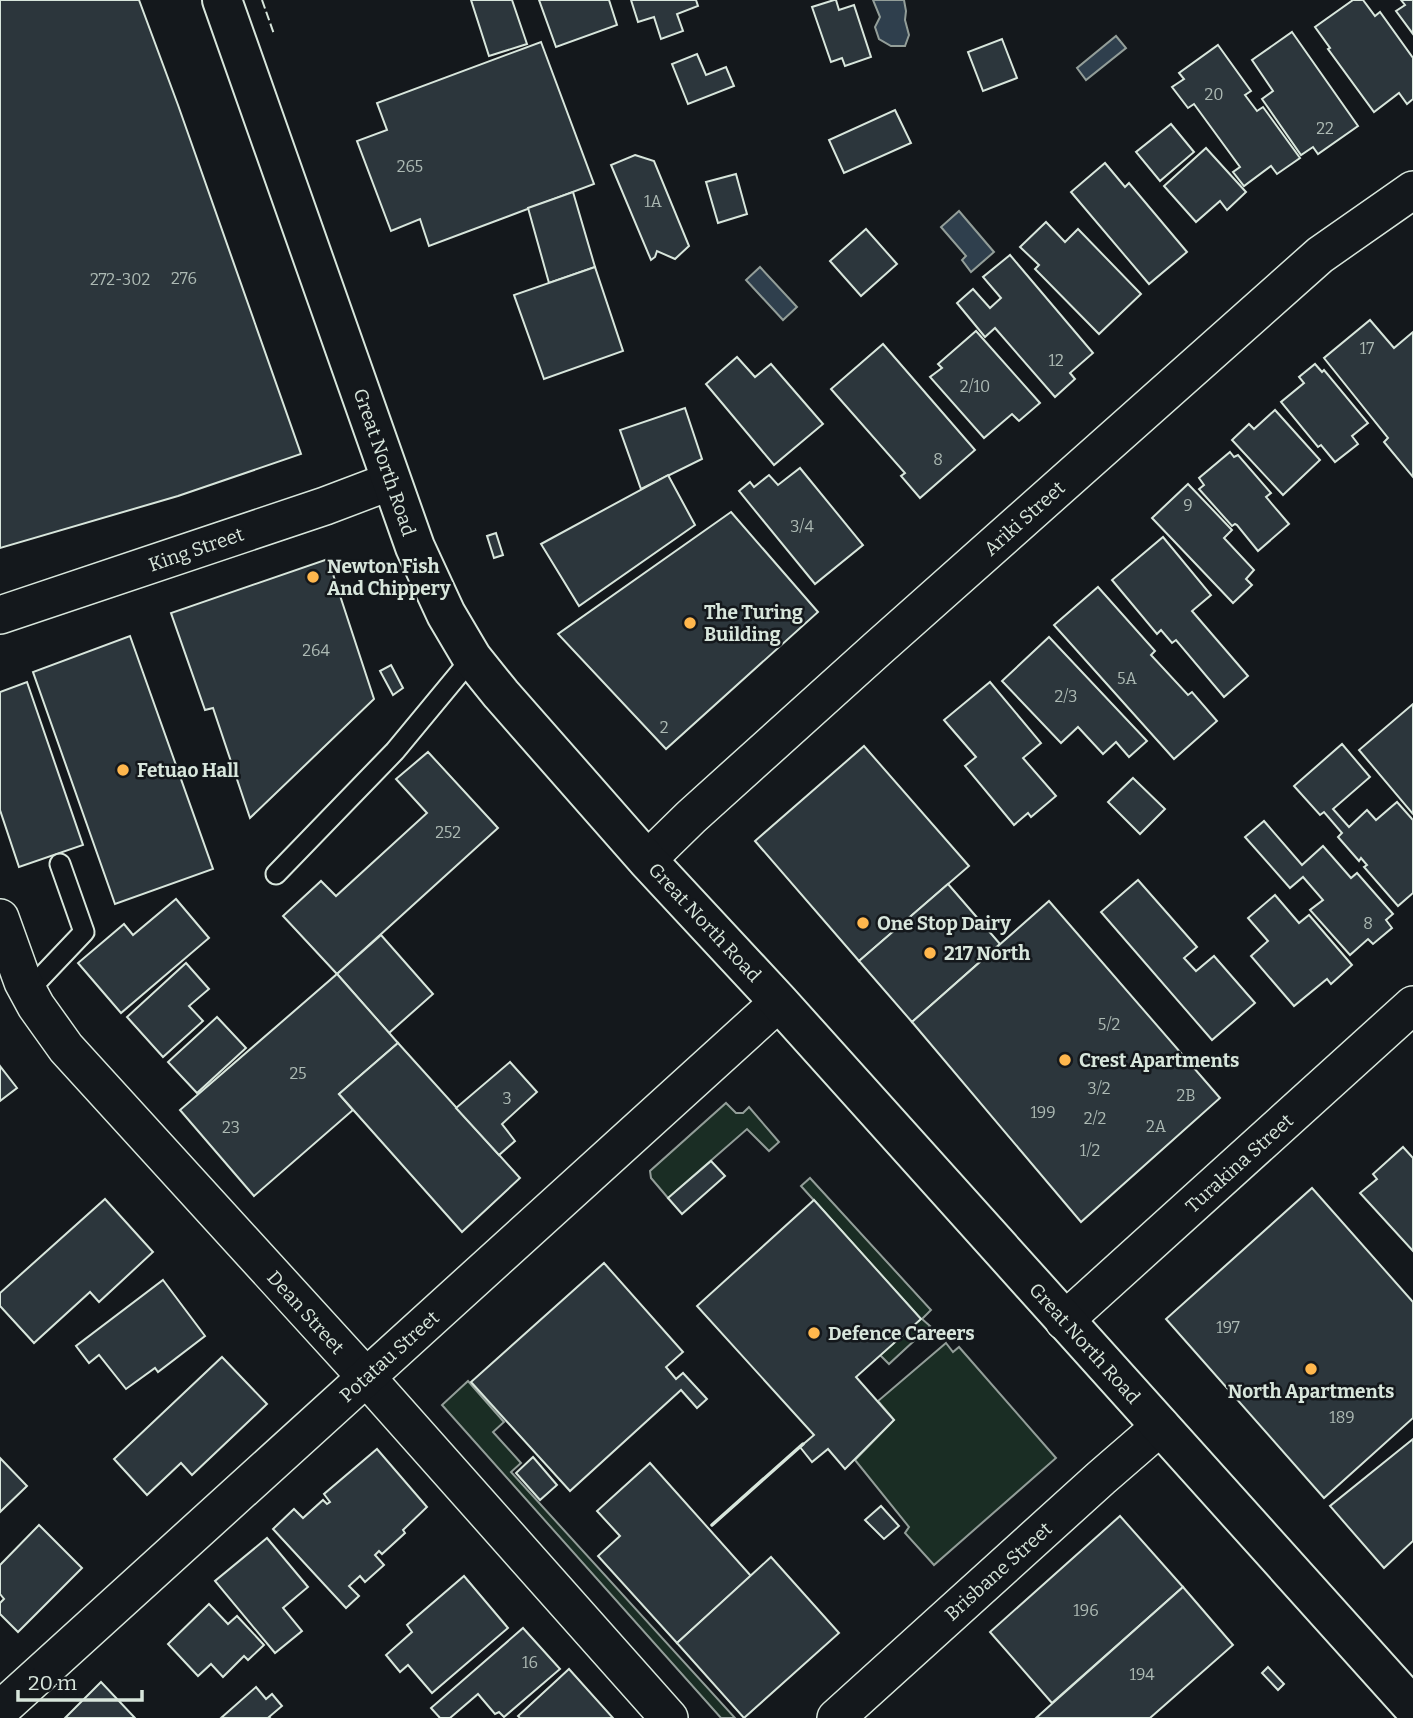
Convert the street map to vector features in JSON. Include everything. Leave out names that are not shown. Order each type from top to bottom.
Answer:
[{"type":"main road","name":"Great North Road","points":[[222,0],[415,547],[446,614],[472,658],[647,860],[779,1002],[1413,1707]]},
{"type":"street","name":"Ariki Street","points":[[647,860],[866,659],[1320,256],[1413,190]]},
{"type":"street","name":"King Street","points":[[0,615],[325,506],[391,481]]},
{"type":"street","name":"Dean Street","points":[[0,918],[23,982],[36,1006],[66,1048],[366,1377],[669,1718]]},
{"type":"street","name":"Potatau Street","points":[[3,1711],[779,1002]]},
{"type":"street","name":"Turakina Street","points":[[1064,1321],[1413,1005]]},
{"type":"street","name":"Brisbane Street","points":[[836,1718],[1161,1426]]},
{"type":"lane","points":[[276,874],[395,751],[472,658]]},
{"type":"lane","points":[[28,991],[84,932],[60,864]]},
{"type":"green space","points":[[726,1103],[736,1113],[743,1113],[749,1107],[779,1142],[769,1151],[747,1129],[668,1198],[651,1178],[650,1171]]},
{"type":"green space","points":[[810,1178],[931,1310],[922,1319],[930,1326],[889,1364],[880,1355],[921,1319],[801,1186]]},
{"type":"green space","points":[[946,1343],[953,1352],[959,1347],[1056,1458],[934,1565],[905,1533],[909,1527],[855,1460],[894,1420],[878,1401]]},
{"type":"green space","points":[[468,1381],[504,1422],[493,1432],[521,1463],[511,1472],[735,1718],[721,1718],[442,1405]]},
{"type":"water","points":[[873,0],[904,0],[909,35],[905,46],[891,46],[879,39],[875,27],[880,17]]},
{"type":"water","points":[[1116,36],[1126,48],[1086,80],[1077,68]]},
{"type":"water","points":[[959,211],[994,252],[971,272],[962,260],[966,256],[941,227]]},
{"type":"water","points":[[760,267],[797,307],[783,320],[746,280]]},
{"type":"building","points":[[0,0],[139,0],[301,454],[178,496],[0,548]]},
{"type":"building","points":[[471,0],[512,0],[527,44],[489,56]]},
{"type":"building","points":[[539,0],[609,0],[617,25],[556,47]]},
{"type":"building","points":[[631,0],[696,0],[698,6],[677,14],[683,31],[661,39],[654,17],[638,22]]},
{"type":"building","points":[[834,0],[839,10],[854,5],[871,57],[845,66],[842,58],[831,62],[812,7]]},
{"type":"building","points":[[1353,0],[1363,0],[1375,16],[1380,12],[1413,58],[1413,99],[1407,104],[1399,93],[1374,112],[1315,27]]},
{"type":"building","points":[[1401,0],[1413,0],[1413,34],[1396,11],[1405,5]]},
{"type":"building","points":[[1292,32],[1358,126],[1318,154],[1313,147],[1301,155],[1262,99],[1273,91],[1252,60]]},
{"type":"building","points":[[1002,39],[1017,78],[983,91],[968,52]]},
{"type":"building","points":[[541,42],[594,184],[429,246],[420,219],[391,231],[357,141],[387,130],[377,103]]},
{"type":"building","points":[[1218,45],[1251,91],[1245,95],[1257,111],[1263,107],[1300,158],[1277,174],[1271,166],[1244,186],[1233,172],[1240,167],[1194,104],[1188,108],[1172,87],[1184,79],[1179,73]]},
{"type":"building","points":[[697,54],[706,75],[726,67],[734,86],[688,104],[672,64]]},
{"type":"building","points":[[895,110],[911,143],[844,173],[829,140]]},
{"type":"building","points":[[1171,124],[1194,152],[1160,181],[1136,152]]},
{"type":"building","points":[[1206,148],[1246,192],[1227,210],[1220,201],[1196,222],[1164,186]]},
{"type":"building","points":[[635,155],[654,161],[689,246],[675,259],[657,251],[651,260],[611,165]]},
{"type":"building","points":[[1105,163],[1125,187],[1129,183],[1187,252],[1149,284],[1071,192]]},
{"type":"building","points":[[736,174],[747,214],[718,223],[706,182]]},
{"type":"building","points":[[573,192],[595,267],[549,283],[528,208]]},
{"type":"building","points":[[1046,222],[1065,242],[1078,229],[1141,294],[1099,334],[1035,269],[1039,265],[1020,247]]},
{"type":"building","points":[[866,229],[897,264],[861,296],[830,261]]},
{"type":"building","points":[[1010,255],[1093,353],[1070,373],[1075,379],[1055,397],[995,328],[985,337],[957,303],[973,289],[990,308],[1001,298],[983,277]]},
{"type":"building","points":[[595,267],[623,351],[544,379],[514,295]]},
{"type":"building","points":[[1370,320],[1394,348],[1413,332],[1413,477],[1384,442],[1388,438],[1324,358]]},
{"type":"building","points":[[976,331],[1040,403],[1019,421],[1012,414],[984,438],[930,377],[942,368],[938,364]]},
{"type":"building","points":[[883,344],[975,450],[920,498],[901,476],[905,473],[831,389]]},
{"type":"building","points":[[737,357],[755,377],[771,364],[823,424],[774,465],[706,384]]},
{"type":"building","points":[[1315,364],[1322,372],[1324,370],[1368,423],[1352,436],[1358,444],[1335,462],[1321,445],[1318,447],[1281,402],[1304,383],[1299,377]]},
{"type":"building","points":[[685,408],[702,459],[641,489],[620,430]]},
{"type":"building","points":[[1275,410],[1320,460],[1283,495],[1232,440],[1249,424],[1254,429]]},
{"type":"building","points":[[1230,452],[1234,457],[1238,455],[1271,493],[1266,497],[1289,524],[1258,551],[1237,525],[1232,526],[1199,489],[1204,485],[1199,478]]},
{"type":"building","points":[[800,468],[863,545],[815,584],[739,491],[750,482],[754,487],[769,475],[778,485]]},
{"type":"building","points":[[668,475],[695,525],[579,606],[541,544]]},
{"type":"building","points":[[1188,484],[1232,530],[1224,538],[1254,570],[1246,579],[1252,585],[1233,603],[1152,518]]},
{"type":"building","name":"The Turing Building","points":[[731,512],[818,612],[666,749],[558,634]]},
{"type":"building","points":[[496,533],[503,555],[494,558],[487,536]]},
{"type":"building","points":[[1163,537],[1211,595],[1192,611],[1248,676],[1224,697],[1176,640],[1172,643],[1161,630],[1157,634],[1112,580]]},
{"type":"building","points":[[328,559],[374,699],[250,818],[213,708],[205,710],[171,613]]},
{"type":"building","points":[[1098,587],[1155,651],[1151,655],[1188,695],[1192,692],[1217,721],[1174,759],[1054,625]]},
{"type":"building","name":"Fetuao Hall","points":[[130,636],[213,869],[115,904],[33,672]]},
{"type":"building","points":[[1049,637],[1147,741],[1129,757],[1116,742],[1103,754],[1078,727],[1061,743],[1002,681]]},
{"type":"building","points":[[391,665],[403,688],[393,695],[380,671]]},
{"type":"building","points":[[27,682],[83,845],[19,867],[0,810],[0,692]]},
{"type":"building","points":[[990,682],[1041,743],[1023,758],[1056,796],[1031,817],[1028,813],[1014,825],[965,766],[976,757],[944,720]]},
{"type":"building","points":[[1413,704],[1413,814],[1359,750]]},
{"type":"building","points":[[1342,744],[1370,777],[1333,809],[1349,827],[1367,810],[1376,820],[1397,802],[1413,820],[1413,893],[1398,906],[1364,867],[1367,865],[1361,858],[1359,861],[1338,837],[1342,833],[1324,812],[1320,815],[1294,786]]},
{"type":"building","points":[[864,746],[969,866],[859,961],[755,841]]},
{"type":"building","points":[[428,752],[498,828],[337,974],[283,916],[321,881],[336,896],[427,813],[396,779]]},
{"type":"building","points":[[1133,778],[1165,809],[1140,834],[1108,802]]},
{"type":"building","points":[[1264,821],[1302,865],[1323,846],[1351,878],[1357,873],[1393,914],[1386,920],[1392,928],[1373,944],[1368,939],[1350,955],[1310,910],[1323,900],[1303,877],[1290,888],[1245,837]]},
{"type":"building","points":[[1138,880],[1197,947],[1184,958],[1196,971],[1214,956],[1255,1003],[1212,1040],[1101,912]]},
{"type":"building","name":"217 North","points":[[948,884],[1000,944],[912,1022],[859,961]]},
{"type":"building","points":[[1275,895],[1299,923],[1309,915],[1352,965],[1331,984],[1327,979],[1294,1006],[1251,956],[1268,941],[1248,918]]},
{"type":"building","points":[[176,899],[209,938],[121,1013],[78,963],[124,924],[133,935]]},
{"type":"building","name":"Crest Apartments","points":[[1049,901],[1220,1098],[1081,1222],[912,1022]]},
{"type":"building","points":[[381,935],[433,994],[389,1033],[337,974]]},
{"type":"building","points":[[186,963],[209,989],[189,1006],[203,1021],[163,1057],[127,1017]]},
{"type":"building","points":[[337,974],[398,1043],[339,1094],[353,1110],[254,1196],[180,1110]]},
{"type":"building","points":[[217,1017],[246,1048],[197,1093],[168,1062]]},
{"type":"building","points":[[398,1043],[520,1178],[462,1232],[339,1094]]},
{"type":"building","points":[[510,1062],[537,1092],[502,1124],[515,1141],[499,1155],[456,1108]]},
{"type":"building","points":[[0,1066],[17,1088],[0,1101]]},
{"type":"building","points":[[1403,1147],[1413,1158],[1413,1251],[1360,1193],[1377,1179],[1373,1174]]},
{"type":"building","points":[[711,1161],[725,1176],[682,1214],[668,1198]]},
{"type":"building","name":"North Apartments","points":[[1312,1188],[1413,1302],[1413,1418],[1324,1498],[1166,1319]]},
{"type":"building","points":[[105,1199],[153,1252],[99,1302],[90,1292],[34,1343],[0,1306],[0,1293]]},
{"type":"building","name":"Defence Careers","points":[[814,1200],[921,1319],[856,1377],[894,1420],[845,1469],[828,1449],[812,1462],[800,1447],[814,1435],[697,1306]]},
{"type":"building","points":[[604,1263],[683,1352],[666,1367],[676,1379],[683,1373],[707,1399],[697,1408],[681,1390],[570,1491],[471,1382]]},
{"type":"building","points":[[163,1280],[205,1336],[158,1372],[155,1368],[126,1389],[99,1355],[89,1363],[76,1346]]},
{"type":"building","points":[[222,1357],[267,1404],[192,1475],[181,1463],[147,1495],[114,1459]]},
{"type":"building","points":[[1413,1439],[1413,1541],[1384,1568],[1330,1506]]},
{"type":"building","points":[[377,1449],[427,1507],[403,1530],[405,1533],[382,1554],[379,1551],[375,1555],[384,1565],[365,1582],[360,1576],[349,1586],[359,1596],[346,1608],[273,1529],[294,1509],[303,1518],[323,1500],[327,1504],[330,1502],[324,1494]]},
{"type":"building","points":[[533,1457],[557,1485],[540,1500],[516,1473]]},
{"type":"building","points":[[0,1458],[27,1486],[0,1512]]},
{"type":"building","points":[[650,1463],[751,1576],[677,1643],[598,1556],[620,1536],[597,1511]]},
{"type":"building","points":[[881,1506],[899,1526],[884,1539],[865,1520]]},
{"type":"building","points":[[1120,1516],[1183,1587],[1052,1703],[990,1632]]},
{"type":"building","points":[[39,1525],[82,1568],[18,1632],[0,1614],[0,1603],[4,1599],[0,1594],[0,1565]]},
{"type":"building","points":[[267,1538],[308,1587],[283,1608],[302,1631],[275,1653],[215,1581]]},
{"type":"building","points":[[771,1557],[839,1633],[744,1718],[677,1643]]},
{"type":"building","points":[[464,1576],[508,1628],[432,1693],[408,1665],[400,1672],[386,1655],[412,1632],[407,1625]]},
{"type":"building","points":[[1183,1587],[1233,1645],[1150,1718],[1036,1718]]},
{"type":"building","points":[[209,1604],[228,1624],[237,1616],[264,1645],[248,1660],[244,1656],[223,1677],[211,1664],[198,1676],[168,1644]]},
{"type":"building","points":[[523,1628],[560,1669],[504,1717],[499,1712],[495,1714],[478,1694],[450,1718],[440,1718],[431,1708]]},
{"type":"building","points":[[1268,1667],[1284,1684],[1278,1690],[1262,1673]]},
{"type":"building","points":[[569,1669],[613,1718],[518,1716]]},
{"type":"building","points":[[101,1682],[135,1718],[65,1718]]},
{"type":"building","points":[[256,1687],[266,1699],[272,1694],[282,1706],[270,1718],[221,1718]]},
{"type":"fence","points":[[262,0],[274,34]]},
{"type":"wall","points":[[712,1525],[803,1444]]},
{"type":"place","name":"Newton Fish And Chippery","points":[[313,577]]},
{"type":"place","name":"The Turing Building","points":[[690,623]]},
{"type":"place","name":"Fetuao Hall","points":[[123,770]]},
{"type":"place","name":"One Stop Dairy","points":[[863,923]]},
{"type":"place","name":"217 North","points":[[930,953]]},
{"type":"place","name":"Crest Apartments","points":[[1065,1060]]},
{"type":"place","name":"Defence Careers","points":[[814,1333]]},
{"type":"place","name":"North Apartments","points":[[1311,1369]]}]
